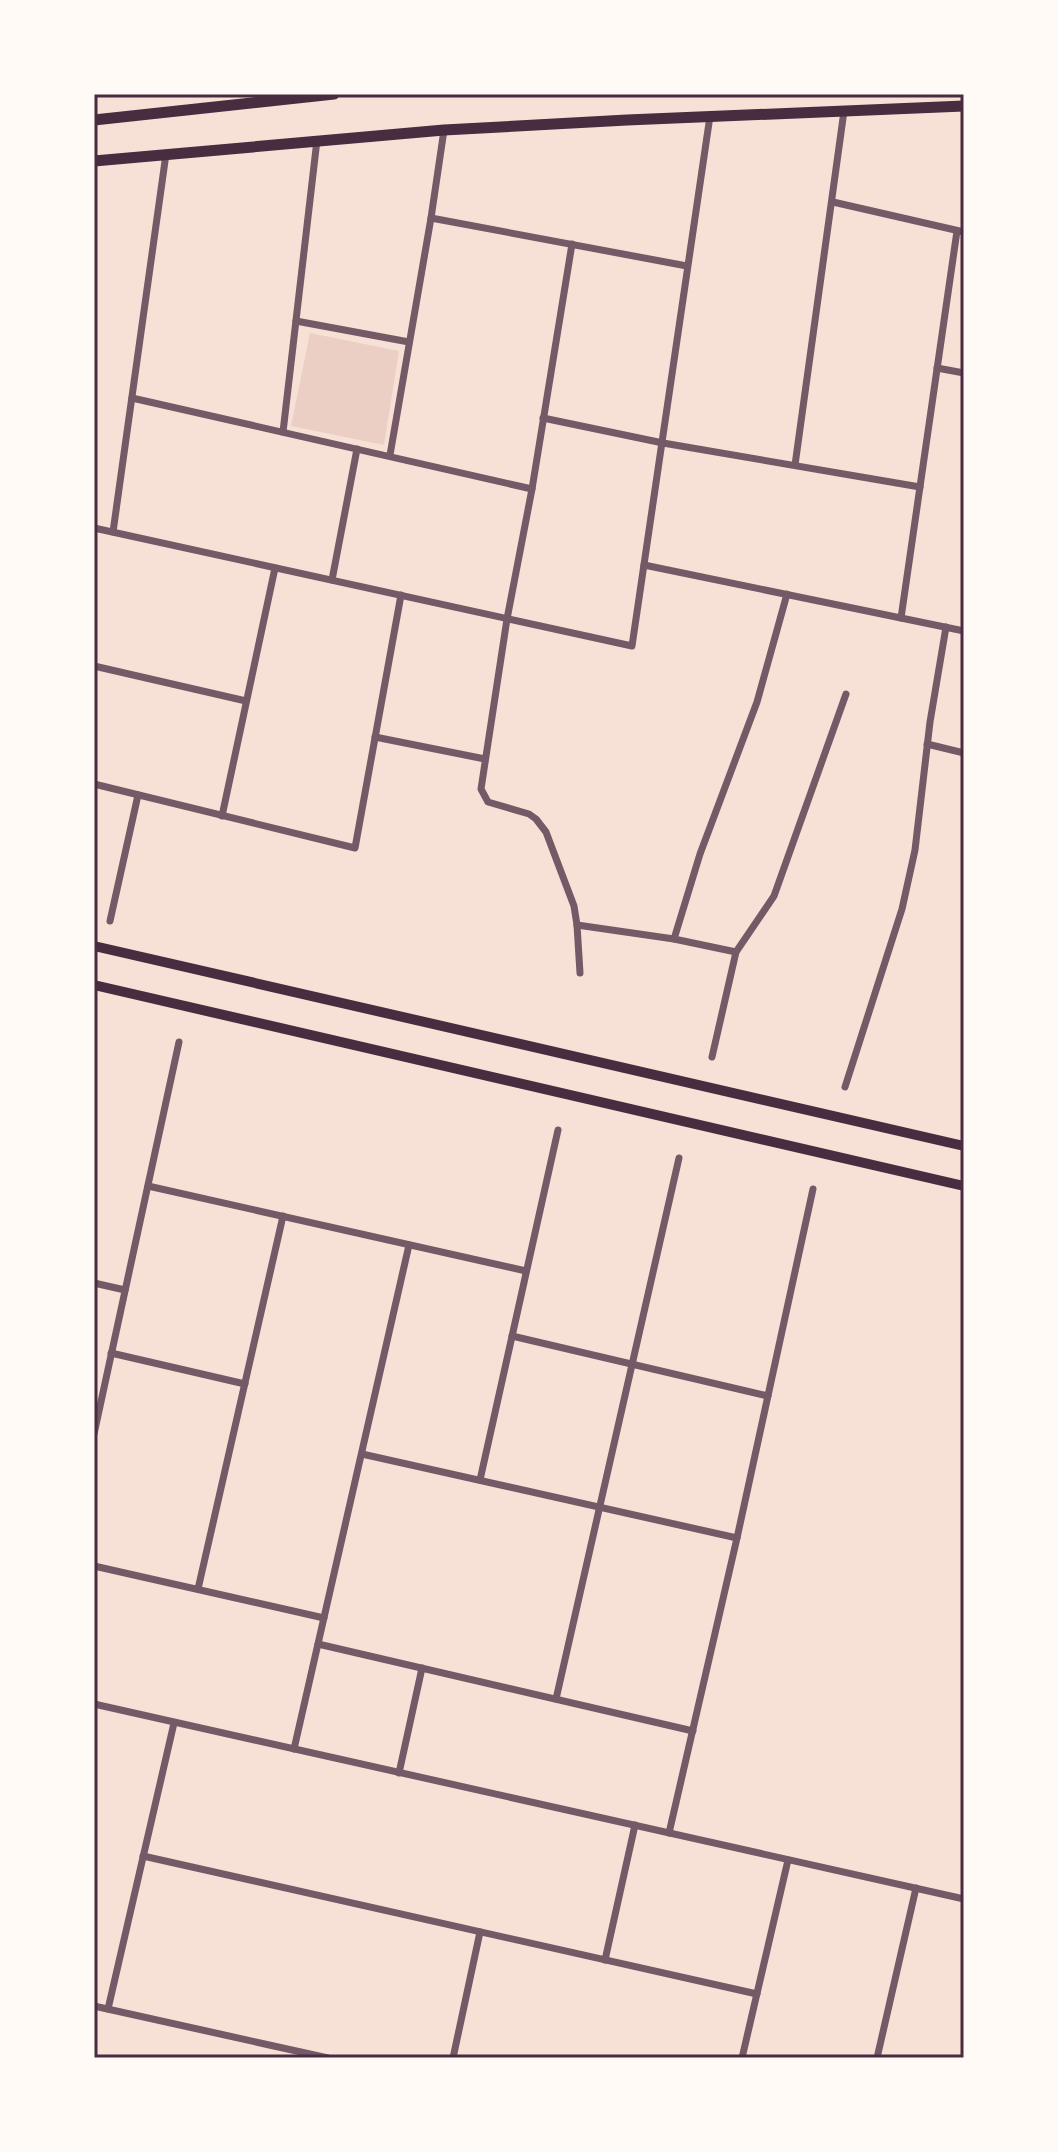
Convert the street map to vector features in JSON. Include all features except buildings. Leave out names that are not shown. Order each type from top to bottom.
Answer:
[{"type":"main road","points":[[94,120],[220,100],[334,94]]},
{"type":"main road","points":[[94,161],[444,130],[964,106]]},
{"type":"main road","points":[[94,946],[964,1146]]},
{"type":"main road","points":[[94,985],[964,1186]]},
{"type":"street","points":[[795,465],[844,111]]},
{"type":"street","points":[[94,528],[632,646],[710,116]]},
{"type":"street","points":[[390,455],[444,130]]},
{"type":"street","points":[[283,432],[317,140]]},
{"type":"street","points":[[113,532],[166,154]]},
{"type":"street","points":[[833,202],[961,232],[937,368],[901,618]]},
{"type":"street","points":[[431,218],[687,266]]},
{"type":"street","points":[[572,244],[481,789],[484,798],[493,805],[529,814],[542,824],[569,889],[577,925],[580,973]]},
{"type":"street","points":[[296,321],[409,342]]},
{"type":"street","points":[[937,368],[964,373]]},
{"type":"street","points":[[132,398],[532,489]]},
{"type":"street","points":[[543,418],[663,443],[920,487]]},
{"type":"street","points":[[332,580],[357,449]]},
{"type":"street","points":[[644,565],[964,631]]},
{"type":"street","points":[[222,816],[275,568]]},
{"type":"street","points":[[674,939],[700,854],[757,702],[787,594]]},
{"type":"street","points":[[94,784],[355,848],[401,595]]},
{"type":"street","points":[[845,1087],[909,880],[946,627]]},
{"type":"street","points":[[94,666],[246,701]]},
{"type":"street","points":[[712,1057],[736,952],[774,896],[846,694]]},
{"type":"street","points":[[375,737],[485,759]]},
{"type":"street","points":[[927,744],[964,753]]},
{"type":"street","points":[[110,921],[138,795]]},
{"type":"street","points":[[577,925],[674,939],[736,952]]},
{"type":"street","points":[[94,1434],[96,1412],[179,1042]]},
{"type":"street","points":[[480,1480],[558,1130]]},
{"type":"street","points":[[556,1699],[679,1158]]},
{"type":"street","points":[[148,1186],[526,1271]]},
{"type":"street","points":[[669,1833],[813,1189]]},
{"type":"street","points":[[198,1589],[283,1216]]},
{"type":"street","points":[[294,1749],[409,1245]]},
{"type":"street","points":[[94,1283],[125,1290]]},
{"type":"street","points":[[512,1336],[768,1396]]},
{"type":"street","points":[[111,1353],[245,1384]]},
{"type":"street","points":[[362,1454],[737,1538]]},
{"type":"street","points":[[94,1566],[324,1618]]},
{"type":"street","points":[[318,1644],[693,1731]]},
{"type":"street","points":[[399,1773],[422,1668]]},
{"type":"street","points":[[94,1704],[964,1899]]},
{"type":"street","points":[[108,2009],[174,1723]]},
{"type":"street","points":[[605,1960],[635,1825]]},
{"type":"street","points":[[143,1856],[757,1994]]},
{"type":"street","points":[[742,2058],[788,1860]]},
{"type":"street","points":[[877,2058],[916,1888]]},
{"type":"street","points":[[453,2058],[480,1932]]},
{"type":"street","points":[[94,2006],[328,2058]]},
{"type":"shaded area","points":[[310,333],[399,351],[384,445],[291,426]]}]
